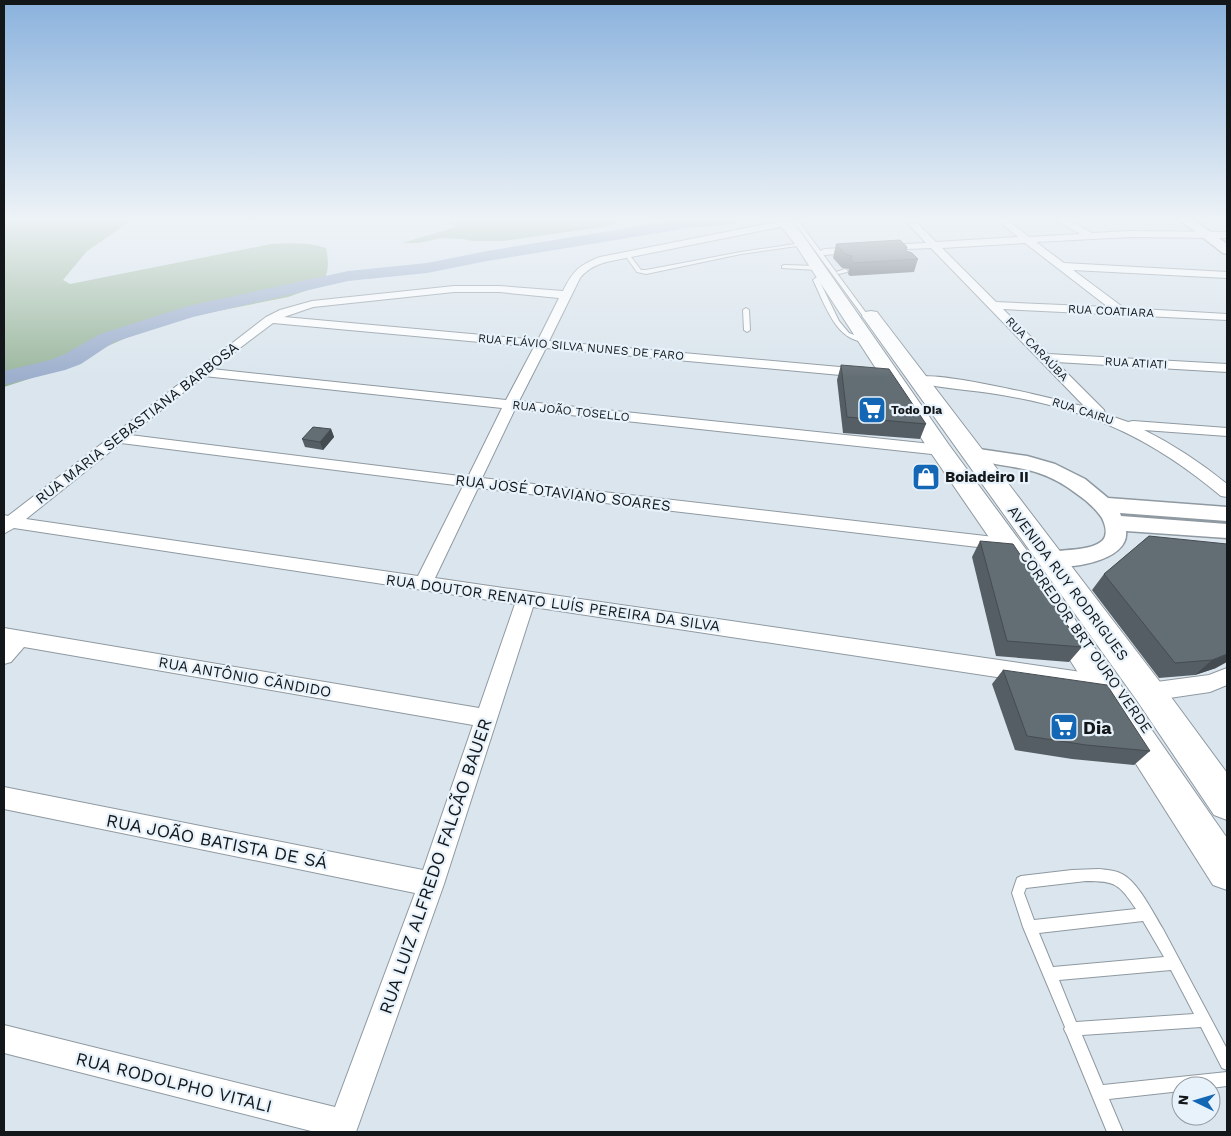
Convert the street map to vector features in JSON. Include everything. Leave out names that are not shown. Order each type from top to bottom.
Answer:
[{"type":"main road","name":"AVENIDA RUY RODRIGUES","points":[[832,272],[869,342],[906,378],[972,454],[1051,559],[1125,683],[1227,871]]},
{"type":"main road","name":"AVENIDA RUY RODRIGUES","points":[[833,272],[906,378],[942,450],[1010,545],[1227,803]]},
{"type":"street","points":[[423,584],[566,295],[581,272]]},
{"type":"street","name":"RUA CARAÚBA","points":[[961,272],[1102,416]]},
{"type":"street","points":[[1071,272],[1120,311]]},
{"type":"street","points":[[1173,272],[1227,275]]},
{"type":"street","name":"RUA MARIA SEBASTIANA BARBOSA","points":[[6,524],[270,319],[296,307],[436,290],[475,288],[566,295]]},
{"type":"street","name":"RUA COATIARA","points":[[995,305],[1227,317]]},
{"type":"street","name":"RUA FLÁVIO SILVA NUNES DE FARO","points":[[270,319],[906,378]]},
{"type":"street","name":"RUA ATIATI","points":[[1046,358],[1227,368]]},
{"type":"street","name":"RUA JOÃO TOSELLO","points":[[200,372],[942,450]]},
{"type":"street","name":"RUA CAIRU","points":[[906,378],[1026,394],[1064,403],[1102,416],[1158,441],[1189,461],[1227,492]]},
{"type":"street","points":[[1123,424],[1227,432]]},
{"type":"street","points":[[1158,441],[1170,428]]},
{"type":"street","name":"RUA JOSÉ OTAVIANO SOARES","points":[[117,438],[1010,545]]},
{"type":"street","points":[[972,454],[1036,464],[1058,472],[1080,486],[1103,505],[1115,523],[1116,535],[1111,545],[1096,552],[1051,559]]},
{"type":"street","points":[[1103,505],[1227,514]]},
{"type":"street","points":[[1115,523],[1227,531]]},
{"type":"street","name":"RUA DOUTOR RENATO LUÍS PEREIRA DA SILVA","points":[[6,524],[1125,683]]},
{"type":"street","name":"RUA LUIZ ALFREDO FALCÃO BAUER","points":[[342,1128],[431,884],[526,599]]},
{"type":"street","points":[[4,656],[12,637]]},
{"type":"street","name":"RUA ANTÔNIO CÃNDIDO","points":[[12,637],[486,718]]},
{"type":"street","points":[[1125,683],[1210,683],[1227,676]]},
{"type":"street","name":"RUA JOÃO BATISTA DE SÁ","points":[[4,798],[431,884]]},
{"type":"street","name":"RUA RODOLPHO VITALI","points":[[4,1039],[342,1128]]},
{"type":"lane","name":"CORREDOR BRT OURO VERDE","points":[[830,272],[906,378],[1067,591],[1125,683]]},
{"type":"lane","points":[[746,310],[747,330]]},
{"type":"lane","name":"CORREDOR BRT OURO VERDE","points":[[906,378],[982,497],[1082,636]]},
{"type":"lane","points":[[1115,1132],[1030,927],[1018,893],[1021,882],[1104,874],[1121,879],[1131,889],[1147,914],[1227,1063]]},
{"type":"lane","points":[[1030,927],[1147,914]]},
{"type":"lane","points":[[1049,974],[1174,963]]},
{"type":"lane","points":[[1071,1029],[1204,1020]]},
{"type":"lane","points":[[1098,1092],[1227,1079]]},
{"type":"green space","points":[[4,272],[70,272],[63,280],[70,284],[130,272],[327,272],[322,285],[288,297],[178,319],[126,338],[44,374],[4,387]]},
{"type":"building","points":[[841,365],[889,369],[926,424],[847,417]]},
{"type":"building","points":[[313,427],[331,429],[320,442],[302,439]]},
{"type":"building","points":[[1149,536],[1227,544],[1227,654],[1212,660],[1175,663],[1104,574]]},
{"type":"building","points":[[980,541],[1013,544],[1082,647],[1007,641]]},
{"type":"building","name":"Dia","points":[[1003,670],[1107,685],[1150,751],[1086,745],[1027,736]]},
{"type":"waterway","points":[[4,378],[57,365],[73,359],[107,338],[188,312],[348,276],[387,272]]},
{"type":"place","name":"Todo Dia","points":[[872,410]]},
{"type":"place","name":"Boiadeiro II","points":[[926,477]]},
{"type":"place","name":"Dia","points":[[1064,727]]}]
